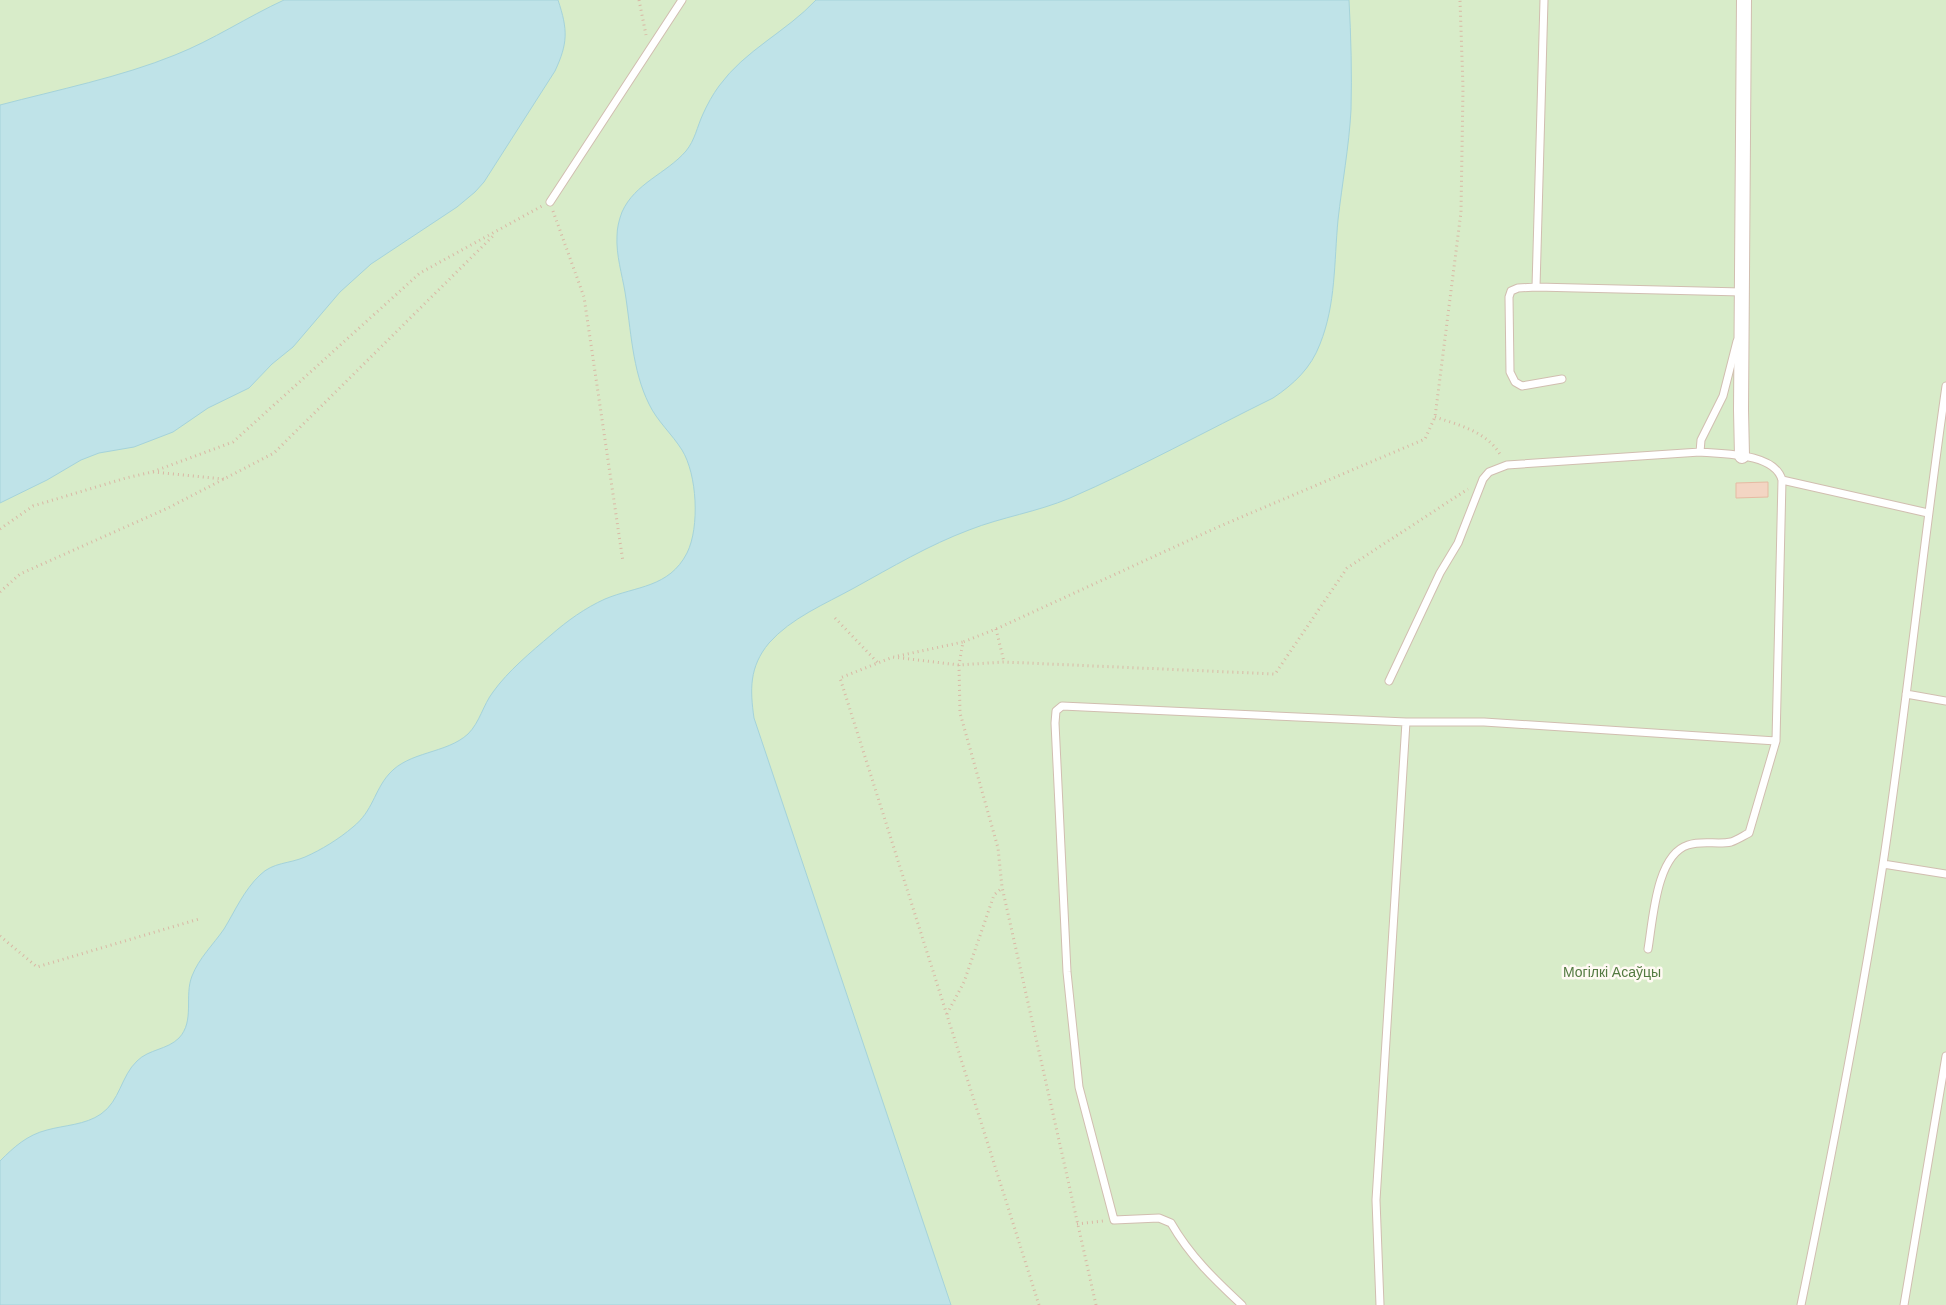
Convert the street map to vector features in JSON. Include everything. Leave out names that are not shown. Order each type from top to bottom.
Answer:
[{"type":"street","points":[[1742,456],[1741,322],[1744,0]]},
{"type":"lane","points":[[550,202],[682,0]]},
{"type":"lane","points":[[1536,287],[1544,0]]},
{"type":"lane","points":[[1562,380],[1522,386],[1515,382],[1510,372],[1509,297],[1512,291],[1518,288],[1536,287],[1742,292]]},
{"type":"lane","points":[[1700,452],[1701,440],[1723,396],[1741,322]]},
{"type":"lane","points":[[1801,1305],[1835,1136],[1883,864],[1946,386]]},
{"type":"lane","points":[[1389,681],[1440,573],[1458,543],[1483,479],[1489,472],[1507,465],[1700,452],[1760,459],[1773,466],[1780,473],[1782,480],[1776,741],[1749,833],[1731,842],[1705,841],[1687,845],[1671,856],[1658,887],[1648,949]]},
{"type":"lane","points":[[1782,480],[1928,513]]},
{"type":"lane","points":[[1906,694],[1946,701]]},
{"type":"lane","points":[[1242,1305],[1200,1266],[1171,1222],[1159,1218],[1114,1220],[1078,1087],[1067,972],[1055,723],[1056,711],[1062,706],[1406,722],[1484,722],[1776,741]]},
{"type":"lane","points":[[1380,1305],[1376,1200],[1406,722]]},
{"type":"lane","points":[[1883,864],[1946,874]]},
{"type":"lane","points":[[1904,1305],[1946,1056]]},
{"type":"path","points":[[639,0],[649,51]]},
{"type":"path","points":[[893,657],[963,642],[996,630],[1218,527],[1425,439],[1435,417],[1460,212],[1464,88],[1460,0]]},
{"type":"path","points":[[0,529],[33,506],[152,472],[233,442],[420,274],[550,202],[584,297],[623,562]]},
{"type":"path","points":[[0,592],[20,574],[168,508],[274,453],[498,231]]},
{"type":"path","points":[[1435,417],[1474,430],[1498,451],[1507,465]]},
{"type":"path","points":[[152,472],[225,479]]},
{"type":"path","points":[[835,618],[878,663]]},
{"type":"path","points":[[996,630],[1004,662]]},
{"type":"path","points":[[963,642],[959,665],[960,713],[998,848],[1002,887],[1096,1305]]},
{"type":"path","points":[[947,1014],[964,982],[994,895],[1002,887]]},
{"type":"path","points":[[0,936],[37,967],[200,919]]},
{"type":"path","points":[[1077,1224],[1114,1220]]},
{"type":"green space","name":"Могілкі Асаўцы","points":[[0,0],[1946,0],[1946,1305],[0,1305]]},
{"type":"water","points":[[284,0],[558,0],[564,20],[564,44],[555,71],[484,182],[475,192],[457,207],[371,264],[340,292],[293,347],[272,364],[249,388],[208,408],[173,432],[134,447],[99,453],[81,460],[47,480],[0,503],[0,105],[111,77],[154,63],[203,42]]},
{"type":"water","points":[[816,0],[1349,0],[1351,110],[1338,220],[1332,298],[1320,344],[1312,361],[1301,375],[1273,398],[1096,486],[1058,503],[969,530],[940,542],[897,564],[787,626],[762,652],[754,670],[752,698],[754,718],[951,1305],[0,1305],[0,1161],[16,1146],[33,1135],[47,1130],[82,1123],[101,1114],[117,1095],[127,1074],[137,1061],[179,1038],[187,1024],[190,984],[195,969],[224,929],[244,894],[254,881],[270,868],[311,854],[330,844],[348,831],[360,821],[384,781],[397,766],[459,741],[468,734],[476,724],[499,684],[528,655],[570,620],[590,606],[605,599],[661,580],[680,564],[687,553],[694,529],[694,486],[687,460],[682,450],[652,410],[643,391],[633,349],[618,257],[618,224],[622,212],[635,193],[678,159],[689,147],[710,100],[729,73]]},
{"type":"building","points":[[1768,482],[1768,497],[1736,498],[1736,483]]}]
